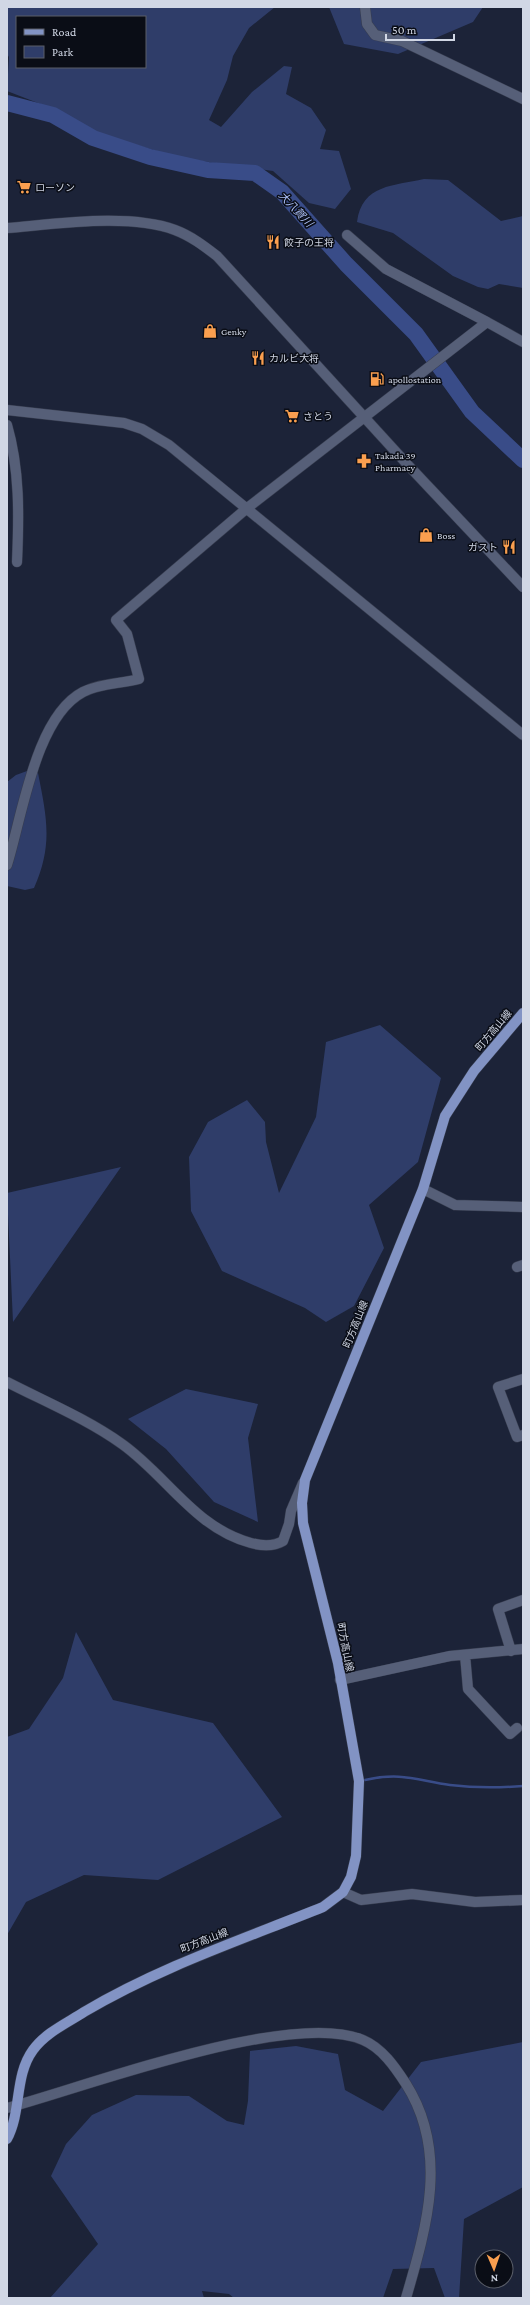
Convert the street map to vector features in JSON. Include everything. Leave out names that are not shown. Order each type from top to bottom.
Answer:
[{"type":"main road","name":"町方高山線","points":[[7,2139],[12,2129],[11,2107],[23,2068],[30,2054],[40,2042],[64,2024],[122,1990],[162,1970],[323,1907],[343,1892],[348,1885],[356,1856],[359,1788],[356,1761],[328,1617],[305,1533],[302,1503],[305,1480],[423,1189],[442,1125],[451,1105],[474,1071],[523,1013]]},
{"type":"street","points":[[365,7],[367,24],[375,35],[402,41],[523,99]]},
{"type":"street","points":[[7,228],[131,222],[154,224],[176,231],[196,240],[217,256],[366,417],[407,464],[523,587]]},
{"type":"street","points":[[347,235],[386,269],[523,342]]},
{"type":"street","points":[[7,865],[30,777],[61,711],[74,697],[93,687],[139,679],[127,634],[116,620],[246,509],[487,322]]},
{"type":"street","points":[[7,410],[110,421],[142,428],[169,445],[523,735]]},
{"type":"street","points":[[7,425],[13,452],[18,495],[20,524],[17,562]]},
{"type":"street","points":[[423,1189],[454,1205],[523,1207]]},
{"type":"street","points":[[523,1379],[498,1387],[517,1437],[523,1435]]},
{"type":"street","points":[[7,1382],[69,1414],[122,1444],[210,1525],[232,1537],[246,1542],[269,1546],[283,1541],[289,1524],[291,1511],[305,1480]]},
{"type":"street","points":[[511,1651],[498,1608],[523,1600]]},
{"type":"street","points":[[340,1680],[450,1656],[523,1649]]},
{"type":"street","points":[[466,1655],[468,1689],[510,1734],[517,1728]]},
{"type":"street","points":[[343,1892],[361,1900],[412,1894],[475,1902],[523,1900]]},
{"type":"street","points":[[11,2107],[210,2049],[285,2035],[326,2033],[350,2035],[364,2040],[382,2053],[396,2069],[416,2099],[429,2137],[430,2184],[426,2221],[406,2298]]},
{"type":"green space","points":[[7,7],[275,7],[249,28],[233,56],[227,80],[209,120],[221,127],[252,92],[284,66],[292,67],[286,94],[311,108],[326,130],[320,149],[339,151],[351,189],[335,209],[309,203],[273,171],[180,158],[94,132],[56,110],[7,91],[9,57],[7,54]]},
{"type":"green space","points":[[329,7],[483,7],[473,22],[398,54],[344,44]]},
{"type":"green space","points":[[424,179],[448,180],[501,221],[523,216],[523,288],[499,284],[488,289],[478,287],[453,276],[393,233],[357,222],[360,210],[365,200],[372,194],[391,186]]},
{"type":"green space","points":[[27,771],[38,773],[46,818],[46,845],[40,873],[34,888],[25,890],[7,886],[7,782],[16,775]]},
{"type":"green space","points":[[380,1025],[441,1078],[418,1162],[369,1205],[384,1248],[354,1306],[326,1322],[305,1308],[222,1271],[191,1211],[189,1157],[208,1122],[247,1100],[265,1122],[266,1142],[279,1193],[316,1117],[326,1042]]},
{"type":"green space","points":[[121,1167],[13,1322],[7,1193]]},
{"type":"green space","points":[[186,1389],[258,1404],[248,1438],[258,1522],[214,1502],[166,1449],[128,1419]]},
{"type":"green space","points":[[76,1632],[113,1700],[213,1723],[282,1817],[158,1880],[84,1875],[26,1902],[7,1935],[7,1737],[29,1729],[63,1678]]},
{"type":"green space","points":[[523,2042],[523,2187],[464,2219],[459,2298],[445,2298],[434,2268],[393,2269],[383,2298],[234,2298],[229,2294],[202,2291],[204,2298],[50,2298],[98,2244],[51,2176],[66,2144],[92,2115],[136,2095],[189,2096],[227,2121],[244,2125],[248,2101],[250,2051],[296,2046],[338,2054],[345,2090],[383,2111],[421,2062]]},
{"type":"waterway","name":"大八賀川","points":[[7,103],[53,115],[93,138],[150,157],[208,170],[255,173],[282,192],[346,264],[416,334],[472,412],[523,460]]},
{"type":"waterway","points":[[365,1780],[399,1777],[468,1787],[523,1786]]},
{"type":"place","name":"ローソン","points":[[24,187]]},
{"type":"place","name":"餃子の王将","points":[[273,242]]},
{"type":"place","name":"Genky","points":[[210,331]]},
{"type":"place","name":"カルビ大将","points":[[258,358]]},
{"type":"place","name":"apollostation","points":[[377,379]]},
{"type":"place","name":"さとう","points":[[292,416]]},
{"type":"place","name":"Takada 39 Pharmacy","points":[[364,461]]},
{"type":"place","name":"Boss","points":[[426,535]]},
{"type":"place","name":"ガスト","points":[[509,547]]}]
